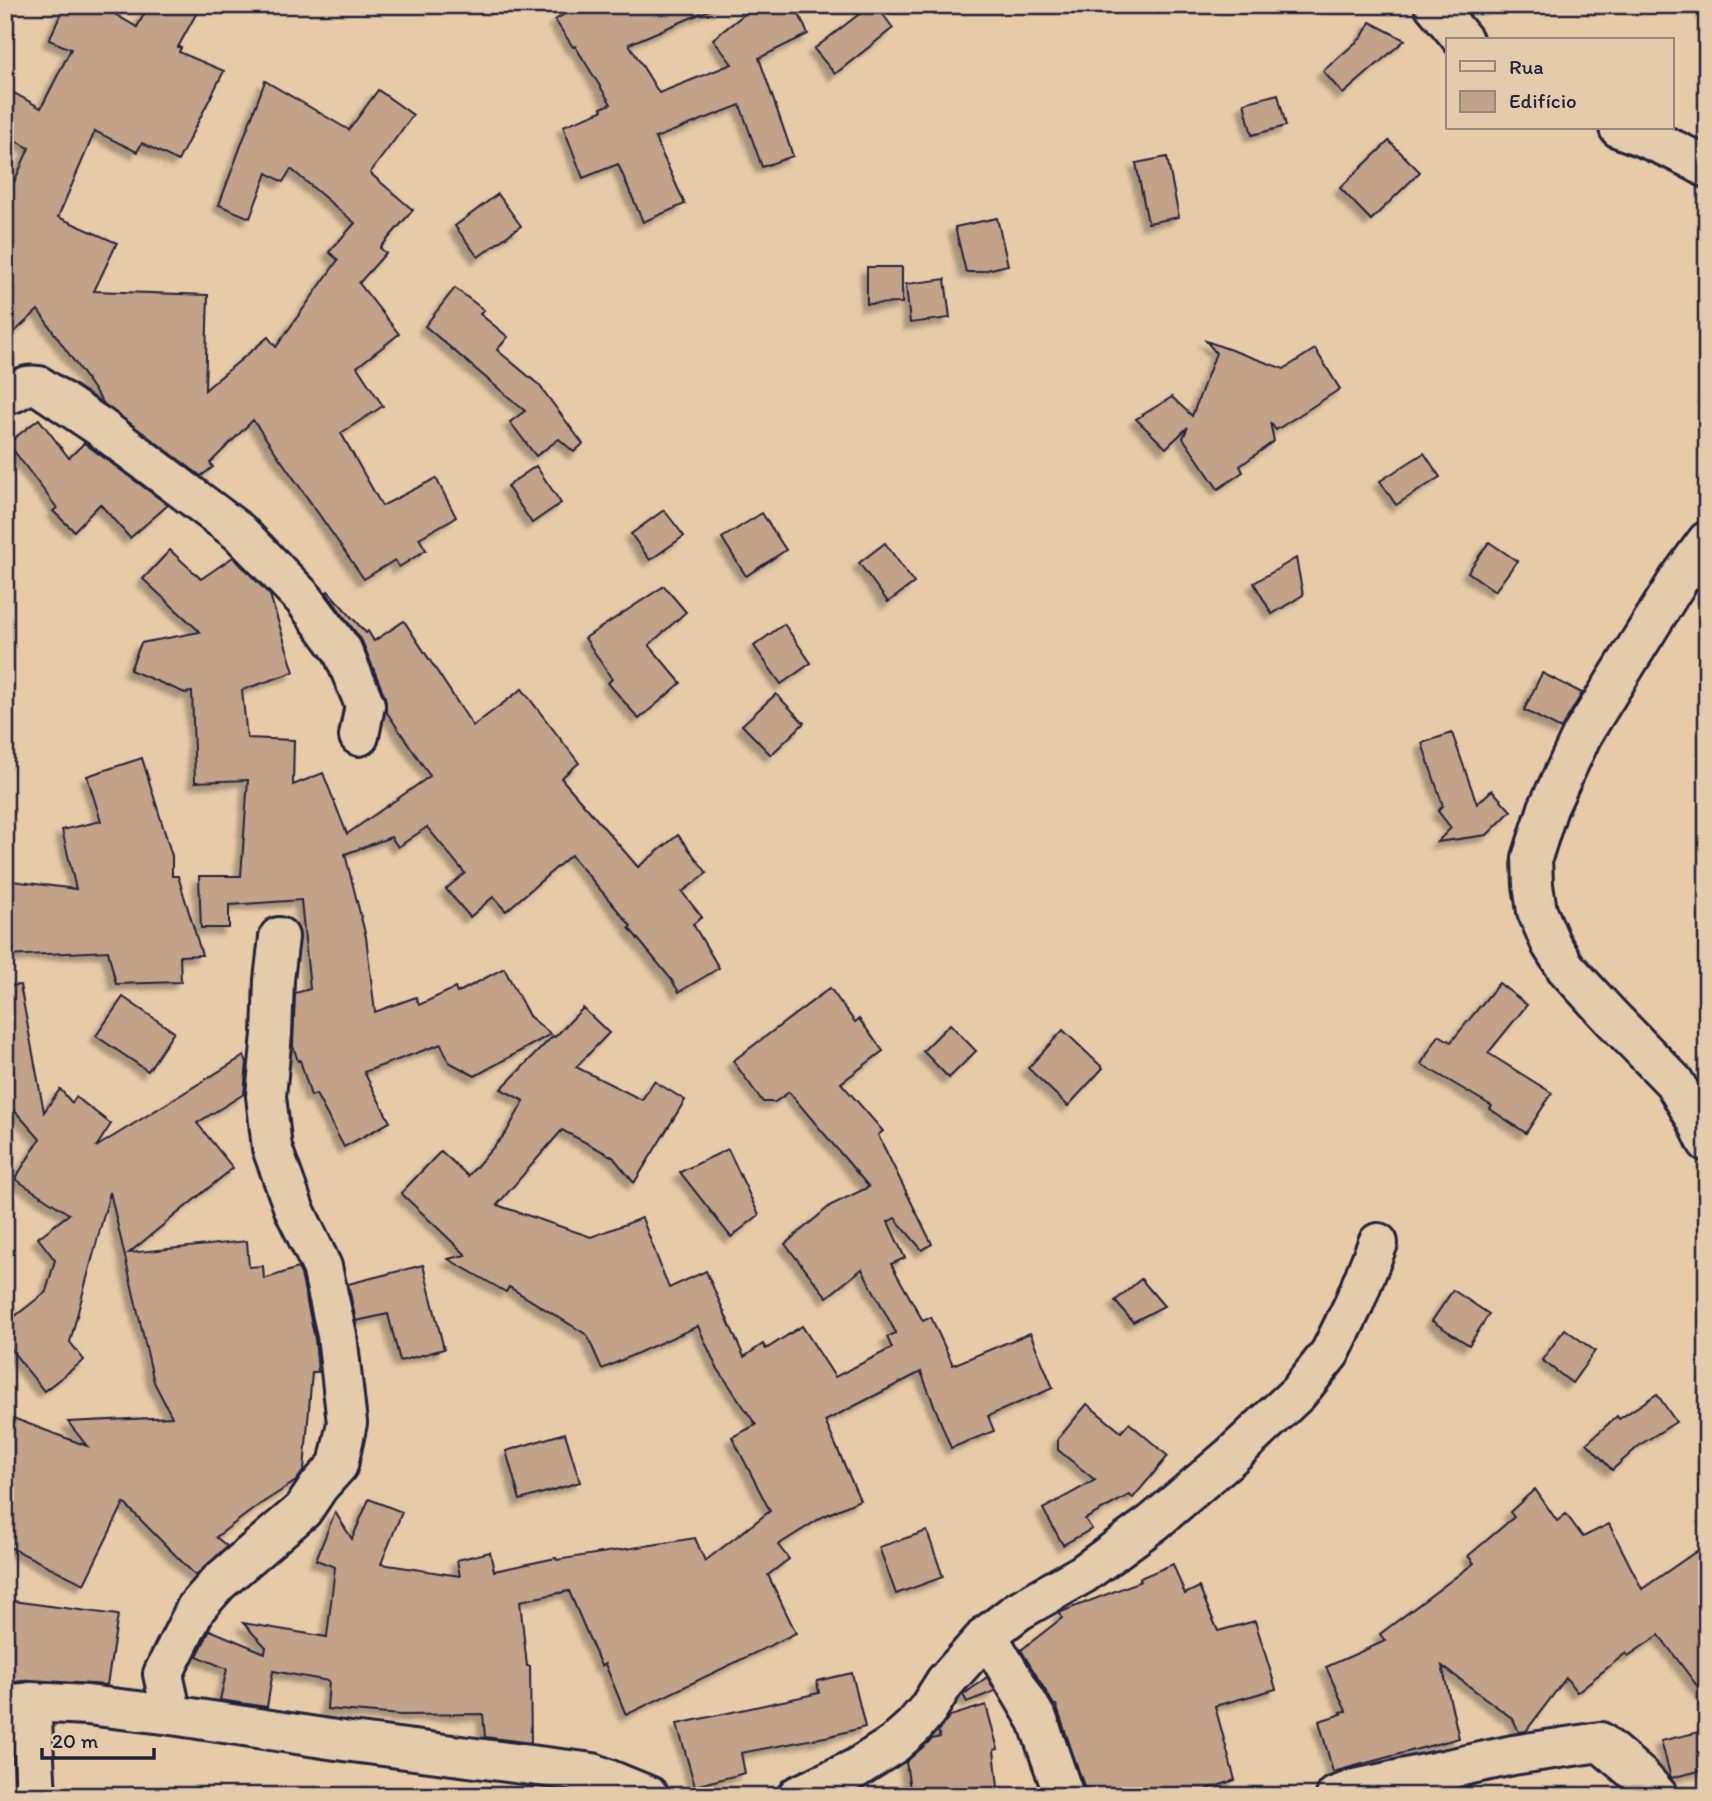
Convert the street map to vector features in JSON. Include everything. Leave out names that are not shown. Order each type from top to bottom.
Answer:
[{"type":"street","points":[[1434,5],[1461,38]]},
{"type":"street","points":[[1624,130],[1707,168]]},
{"type":"street","points":[[5,395],[30,384],[45,390],[100,427],[239,532],[304,599],[342,650],[365,705],[359,736]]},
{"type":"street","points":[[1707,541],[1679,579],[1582,735],[1548,808],[1532,858],[1537,911],[1551,944],[1566,968],[1674,1082],[1707,1142]]},
{"type":"street","points":[[172,1715],[163,1675],[196,1608],[219,1582],[303,1510],[319,1486],[338,1465],[347,1423],[337,1335],[322,1267],[294,1209],[272,1148],[267,1096],[279,937]]},
{"type":"street","points":[[797,1796],[855,1769],[894,1744],[913,1727],[946,1682],[987,1635],[1018,1611],[1083,1574],[1154,1522],[1230,1457],[1298,1393],[1330,1353],[1353,1306],[1378,1243]]},
{"type":"street","points":[[987,1635],[1038,1721],[1064,1796]]},
{"type":"street","points":[[36,1796],[18,1704],[87,1705],[172,1715],[336,1740],[593,1773],[649,1796]]},
{"type":"street","points":[[1336,1796],[1355,1789],[1513,1755],[1600,1742],[1640,1776],[1658,1796]]},
{"type":"building","points":[[65,5],[99,5],[137,27],[149,5],[201,5],[178,47],[181,48],[179,52],[224,71],[178,161],[142,143],[137,152],[95,131],[58,217],[117,243],[94,291],[208,295],[205,390],[268,337],[276,347],[338,260],[329,252],[355,223],[291,169],[283,182],[267,173],[250,218],[219,205],[265,81],[349,130],[378,90],[413,115],[370,173],[413,210],[380,248],[386,253],[359,283],[399,334],[357,367],[383,406],[341,433],[382,506],[436,478],[456,517],[419,538],[426,550],[399,567],[395,560],[364,579],[253,420],[210,463],[213,467],[201,476],[104,404],[38,310],[5,341],[5,203],[29,148],[5,135],[5,88],[41,108],[71,49],[49,40]]},
{"type":"building","points":[[579,5],[721,5],[629,44],[659,93],[732,64],[713,39],[756,5],[795,5],[808,34],[759,58],[793,156],[762,167],[740,105],[655,138],[685,204],[643,222],[618,164],[583,178],[563,126],[602,111],[601,108],[611,104],[575,46],[573,47],[555,20]]},
{"type":"building","points":[[871,5],[876,5],[893,28],[835,74],[814,49]]},
{"type":"building","points":[[1370,22],[1405,40],[1343,94],[1323,71],[1362,37]]},
{"type":"building","points":[[1278,94],[1286,126],[1252,135],[1244,103]]},
{"type":"building","points":[[1389,141],[1420,172],[1371,220],[1340,188]]},
{"type":"building","points":[[1167,157],[1179,217],[1148,223],[1136,163]]},
{"type":"building","points":[[498,194],[521,226],[478,257],[455,226]]},
{"type":"building","points":[[997,218],[1008,265],[966,272],[955,227]]},
{"type":"building","points":[[867,267],[902,267],[902,303],[867,304]]},
{"type":"building","points":[[945,279],[950,318],[910,323],[906,284]]},
{"type":"building","points":[[455,288],[484,310],[480,314],[508,337],[497,350],[539,385],[583,444],[574,452],[559,439],[536,456],[510,422],[525,411],[425,326]]},
{"type":"building","points":[[1206,341],[1284,369],[1315,349],[1340,389],[1276,430],[1270,422],[1274,441],[1240,466],[1243,472],[1218,489],[1183,438],[1188,427],[1166,448],[1136,419],[1172,397],[1192,416],[1216,353]]},
{"type":"building","points":[[39,419],[69,458],[84,443],[168,505],[130,538],[100,504],[74,531],[53,511],[57,508],[8,443]]},
{"type":"building","points":[[1424,453],[1440,477],[1396,505],[1380,481]]},
{"type":"building","points":[[536,466],[561,503],[532,523],[507,486]]},
{"type":"building","points":[[664,510],[684,536],[650,560],[631,534]]},
{"type":"building","points":[[762,513],[786,550],[746,576],[722,538]]},
{"type":"building","points":[[1489,542],[1517,561],[1495,591],[1468,572]]},
{"type":"building","points":[[885,543],[914,583],[888,602],[859,563]]},
{"type":"building","points":[[170,550],[201,579],[233,557],[270,595],[294,672],[242,690],[247,738],[294,740],[293,785],[323,773],[347,834],[430,776],[386,711],[385,697],[362,641],[326,592],[328,591],[366,633],[368,631],[374,641],[404,621],[473,726],[522,689],[579,763],[561,778],[638,867],[678,835],[707,873],[682,892],[702,917],[693,924],[719,968],[679,992],[629,928],[631,926],[571,855],[506,911],[493,897],[470,917],[446,889],[465,873],[427,827],[398,847],[391,837],[345,854],[366,937],[375,1012],[416,997],[419,1005],[455,988],[457,993],[504,968],[529,1016],[551,1034],[475,1076],[449,1062],[441,1044],[364,1072],[390,1122],[344,1147],[316,1094],[311,1096],[293,1046],[295,993],[310,989],[301,900],[229,905],[229,928],[201,928],[199,876],[241,876],[248,780],[195,782],[192,692],[185,693],[130,670],[141,643],[200,632],[143,579]]},
{"type":"building","points":[[1296,558],[1303,595],[1272,614],[1254,583]]},
{"type":"building","points":[[664,586],[686,612],[649,645],[681,683],[639,719],[608,683],[612,679],[585,638]]},
{"type":"building","points":[[784,624],[811,663],[781,684],[754,646]]},
{"type":"building","points":[[1542,673],[1582,693],[1561,729],[1524,710]]},
{"type":"building","points":[[776,694],[804,723],[771,755],[742,725]]},
{"type":"building","points":[[1452,733],[1477,804],[1492,790],[1511,811],[1487,835],[1437,842],[1451,828],[1438,811],[1443,806],[1422,743]]},
{"type":"building","points":[[142,758],[172,856],[172,876],[178,876],[202,955],[180,956],[181,982],[116,984],[108,951],[5,956],[13,881],[76,889],[62,830],[101,821],[87,776]]},
{"type":"building","points":[[1499,983],[1527,1005],[1488,1053],[1552,1093],[1526,1133],[1490,1109],[1492,1106],[1421,1064],[1439,1035],[1451,1042]]},
{"type":"building","points":[[20,985],[44,1112],[60,1089],[72,1103],[76,1097],[111,1124],[96,1147],[244,1056],[247,1062],[244,1094],[197,1123],[233,1168],[129,1253],[247,1241],[249,1267],[263,1266],[264,1279],[298,1268],[315,1339],[318,1372],[312,1372],[304,1470],[296,1481],[216,1537],[227,1546],[196,1576],[124,1503],[84,1584],[5,1545],[5,1415],[87,1446],[68,1422],[172,1417],[154,1382],[110,1192],[70,1342],[84,1360],[44,1391],[5,1342],[5,1324],[46,1292],[55,1260],[38,1238],[69,1214],[15,1179],[40,1139],[5,1100],[5,986]]},
{"type":"building","points":[[830,988],[855,1022],[859,1019],[883,1051],[841,1083],[883,1131],[878,1135],[932,1244],[922,1250],[895,1218],[888,1222],[905,1258],[891,1264],[923,1321],[931,1317],[953,1365],[1030,1333],[1053,1388],[988,1416],[994,1431],[951,1448],[921,1372],[825,1421],[860,1500],[824,1516],[778,1545],[789,1559],[768,1575],[796,1633],[626,1715],[605,1664],[601,1666],[569,1591],[520,1601],[527,1666],[530,1666],[531,1743],[485,1737],[483,1714],[401,1715],[327,1709],[329,1681],[273,1671],[267,1707],[220,1700],[227,1669],[197,1656],[210,1630],[265,1653],[266,1647],[243,1623],[327,1637],[335,1567],[316,1560],[335,1512],[352,1539],[369,1499],[402,1512],[381,1564],[460,1576],[457,1560],[490,1552],[494,1571],[556,1558],[557,1560],[695,1538],[705,1561],[770,1511],[732,1437],[756,1425],[716,1366],[698,1326],[602,1369],[587,1335],[509,1287],[506,1292],[448,1259],[466,1255],[401,1193],[441,1151],[468,1176],[506,1133],[524,1101],[501,1089],[583,1008],[609,1033],[576,1067],[642,1100],[654,1081],[685,1100],[634,1183],[613,1157],[562,1130],[497,1205],[591,1237],[642,1218],[669,1288],[706,1271],[744,1357],[763,1344],[766,1349],[802,1326],[835,1377],[892,1348],[887,1337],[896,1333],[862,1269],[827,1297],[785,1244],[831,1205],[869,1187],[789,1092],[775,1102],[763,1102],[733,1061]]},
{"type":"building","points":[[123,997],[174,1032],[148,1071],[96,1036]]},
{"type":"building","points":[[950,1024],[976,1051],[949,1078],[923,1051]]},
{"type":"building","points":[[1063,1030],[1103,1068],[1068,1106],[1028,1068]]},
{"type":"building","points":[[728,1149],[759,1215],[731,1237],[680,1172]]},
{"type":"building","points":[[423,1265],[444,1349],[400,1361],[388,1314],[356,1321],[348,1284]]},
{"type":"building","points":[[1141,1279],[1164,1306],[1133,1322],[1115,1301]]},
{"type":"building","points":[[1453,1290],[1489,1314],[1469,1345],[1432,1321]]},
{"type":"building","points":[[1565,1329],[1595,1351],[1572,1383],[1542,1360]]},
{"type":"building","points":[[1657,1394],[1676,1422],[1641,1444],[1612,1470],[1587,1443],[1617,1416],[1619,1419]]},
{"type":"building","points":[[1087,1404],[1121,1432],[1129,1423],[1168,1456],[1133,1498],[1129,1495],[1085,1519],[1092,1529],[1063,1545],[1043,1509],[1095,1480],[1058,1450],[1058,1439]]},
{"type":"building","points":[[565,1433],[580,1482],[520,1500],[506,1451]]},
{"type":"building","points":[[1535,1489],[1557,1521],[1566,1514],[1583,1537],[1609,1524],[1642,1589],[1707,1544],[1707,1699],[1659,1635],[1628,1656],[1626,1653],[1577,1692],[1566,1678],[1526,1731],[1519,1732],[1513,1719],[1442,1666],[1459,1738],[1333,1772],[1319,1721],[1346,1711],[1326,1667],[1385,1641],[1380,1634],[1474,1563],[1468,1556],[1514,1517],[1510,1512]]},
{"type":"building","points":[[927,1531],[943,1577],[896,1594],[879,1547]]},
{"type":"building","points":[[1173,1564],[1185,1594],[1199,1587],[1218,1631],[1255,1621],[1276,1689],[1215,1706],[1235,1780],[1187,1796],[1085,1796],[1085,1789],[1056,1705],[1021,1650],[1062,1618],[1061,1612],[1141,1581],[1140,1578]]},
{"type":"building","points":[[5,1600],[118,1615],[107,1685],[32,1680],[5,1683]]},
{"type":"building","points":[[852,1673],[865,1727],[741,1753],[745,1773],[695,1786],[677,1724],[819,1693],[817,1681]]},
{"type":"building","points":[[987,1677],[995,1691],[967,1702],[963,1695]]},
{"type":"building","points":[[986,1705],[998,1749],[994,1750],[999,1796],[911,1796],[906,1762],[932,1739],[940,1737],[938,1731],[950,1716]]},
{"type":"building","points":[[1707,1730],[1707,1769],[1671,1778],[1661,1741]]},
{"type":"building","points":[[1470,1787],[1472,1796],[1428,1796]]}]
